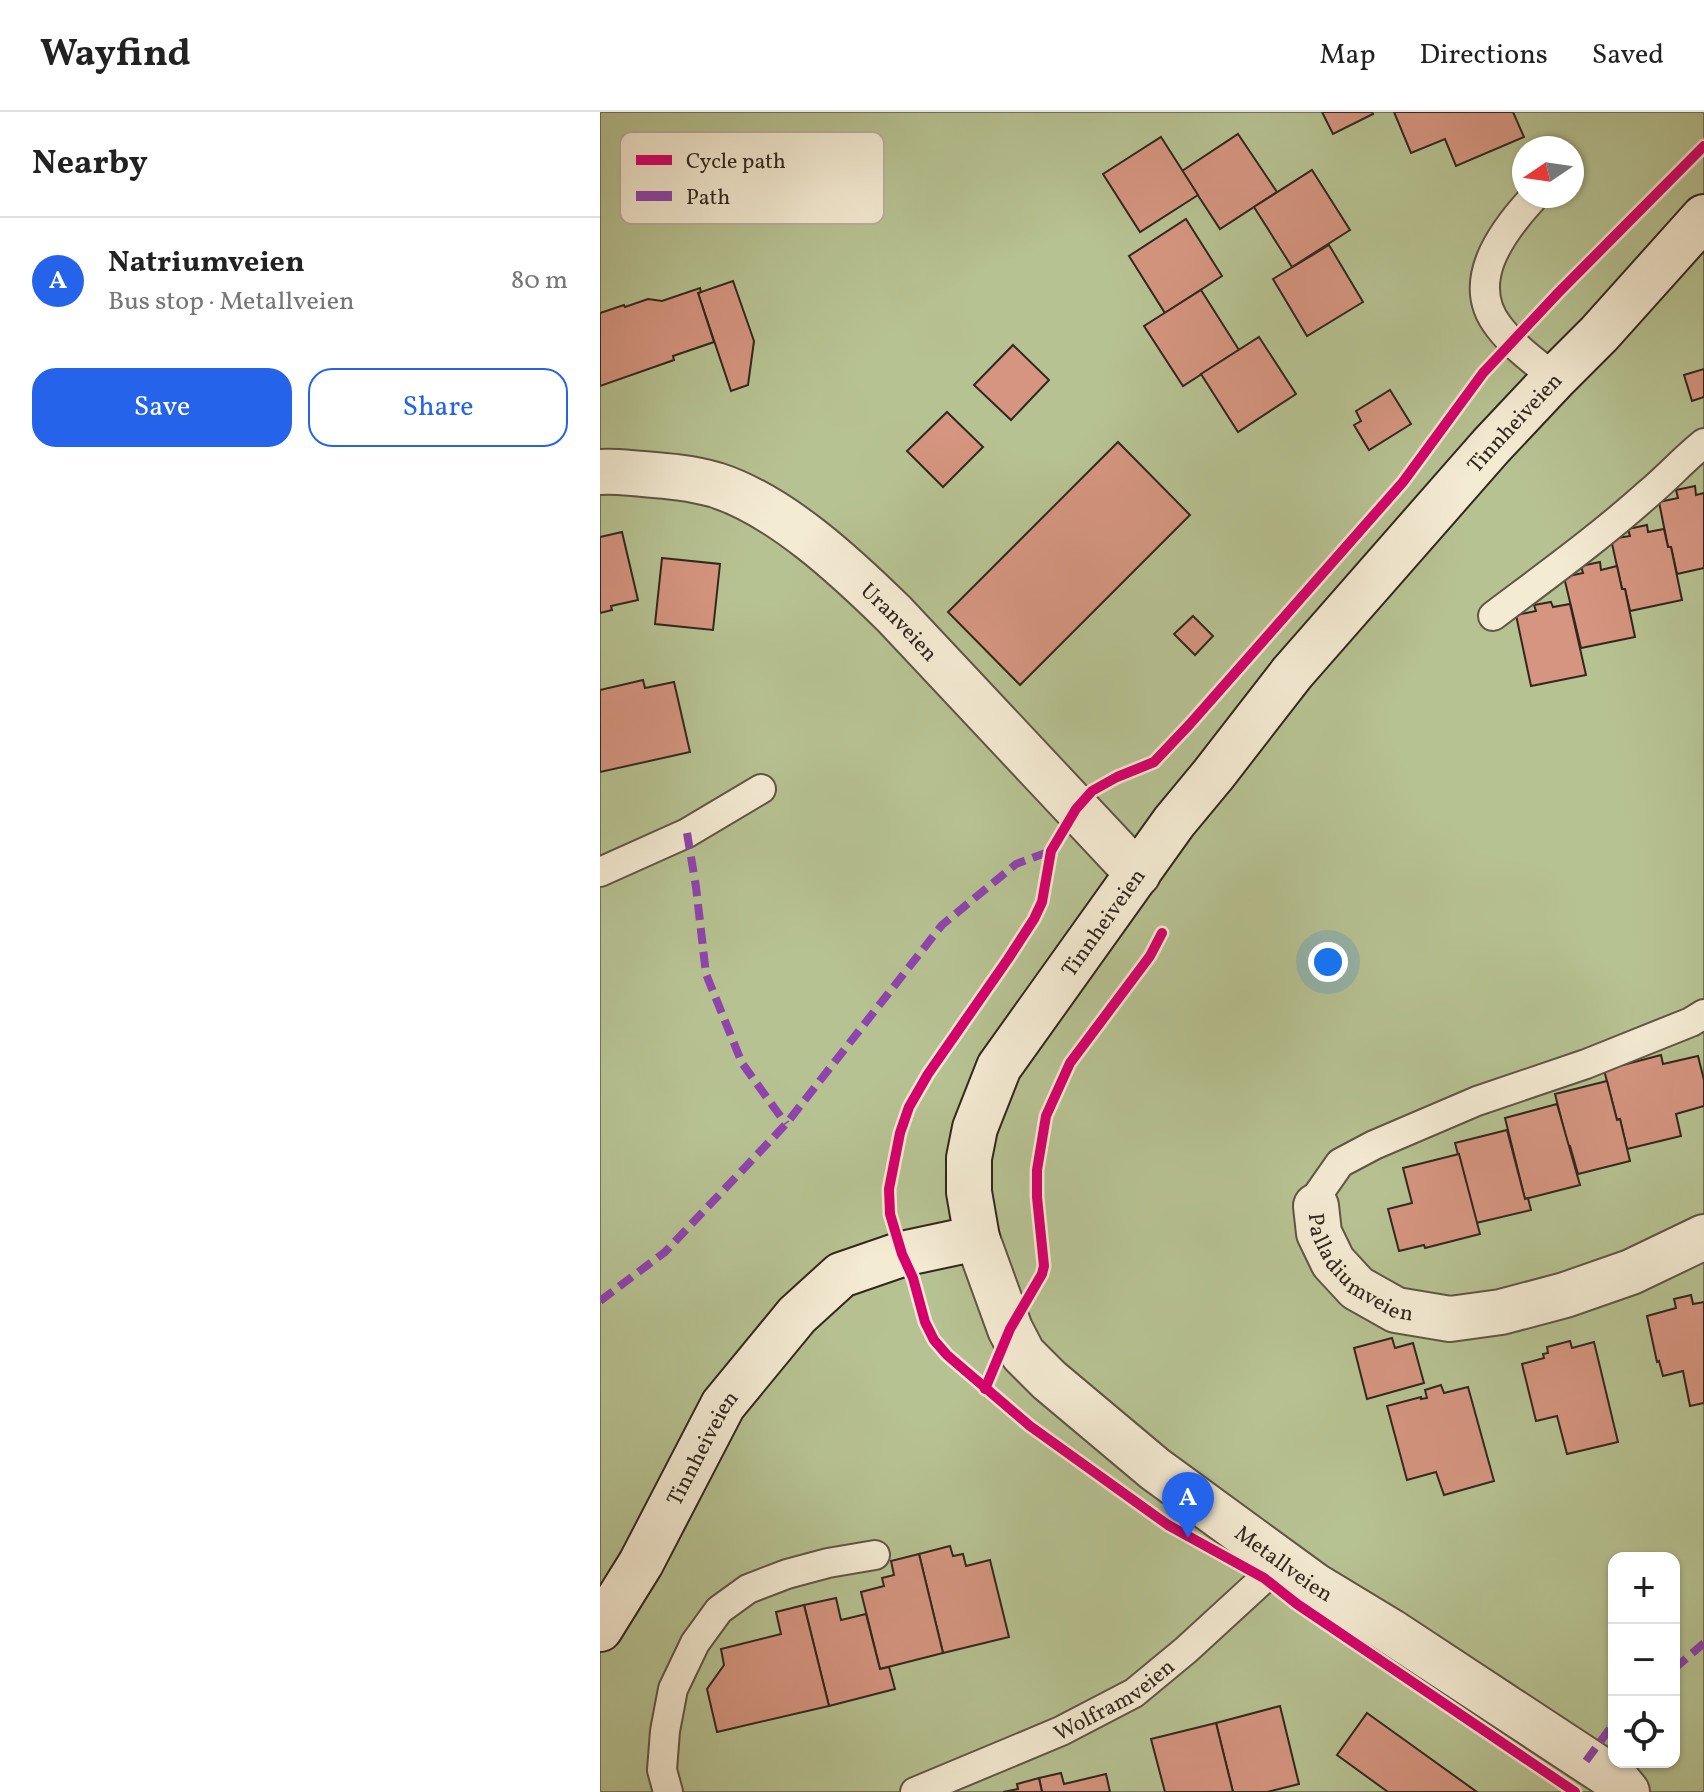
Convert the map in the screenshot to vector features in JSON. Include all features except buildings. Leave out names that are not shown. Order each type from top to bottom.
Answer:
[{"type":"street","name":"Tinnheiveien","points":[[600,1629],[641,1563],[723,1405],[797,1315],[841,1275],[902,1254],[977,1238],[969,1192],[969,1158],[975,1128],[999,1067],[1174,822],[1292,673],[1491,446],[1599,334],[1704,217]]},
{"type":"street","name":"Uranveien","points":[[600,472],[678,477],[714,485],[741,495],[779,516],[858,579],[894,614],[1138,874]]},
{"type":"street","name":"Palladiumveien","points":[[1316,1206],[1319,1233],[1333,1262],[1357,1288],[1396,1310],[1450,1319],[1501,1312],[1565,1295],[1631,1272],[1704,1237]]},
{"type":"street","name":"Metallveien","points":[[977,1238],[1010,1329],[1023,1354],[1049,1380],[1155,1469],[1314,1585],[1390,1631],[1618,1781],[1627,1792]]},
{"type":"lane","points":[[1524,208],[1500,238],[1487,271],[1484,300],[1496,324],[1512,342],[1555,378]]},
{"type":"lane","points":[[1493,616],[1575,555],[1704,443]]},
{"type":"lane","points":[[600,872],[687,833],[761,789]]},
{"type":"lane","name":"Palladiumveien","points":[[1316,1206],[1319,1193],[1340,1163],[1374,1145],[1477,1101],[1599,1059],[1704,1014]]},
{"type":"lane","points":[[668,1792],[662,1770],[673,1689],[695,1643],[719,1610],[748,1589],[787,1574],[875,1555]]},
{"type":"lane","name":"Wolframveien","points":[[915,1792],[1048,1736],[1134,1693],[1283,1561]]},
{"type":"green space","points":[[600,112],[1704,112],[1704,1792],[600,1792]]},
{"type":"marked path","points":[[687,833],[706,974],[742,1063],[786,1124]]},
{"type":"marked path","points":[[600,1301],[665,1252],[786,1124],[942,925],[1016,864],[1051,851]]},
{"type":"marked path","points":[[1680,1664],[1704,1643]]},
{"type":"marked path","points":[[1586,1761],[1608,1731]]},
{"type":"cycle path","points":[[1575,1792],[1297,1604],[1264,1578],[1168,1525],[1030,1426],[947,1355],[934,1340],[925,1322],[890,1214],[889,1189],[900,1133],[909,1107],[928,1074],[1034,919],[1042,902],[1051,851],[1076,809],[1092,791],[1154,762],[1190,724],[1403,482],[1483,373],[1704,146]]},
{"type":"cycle path","points":[[985,1389],[1010,1329],[1044,1266],[1037,1170],[1046,1116],[1070,1063],[1150,956],[1162,933]]},
{"type":"place","name":"Natriumveien","points":[[1188,1538]]}]
